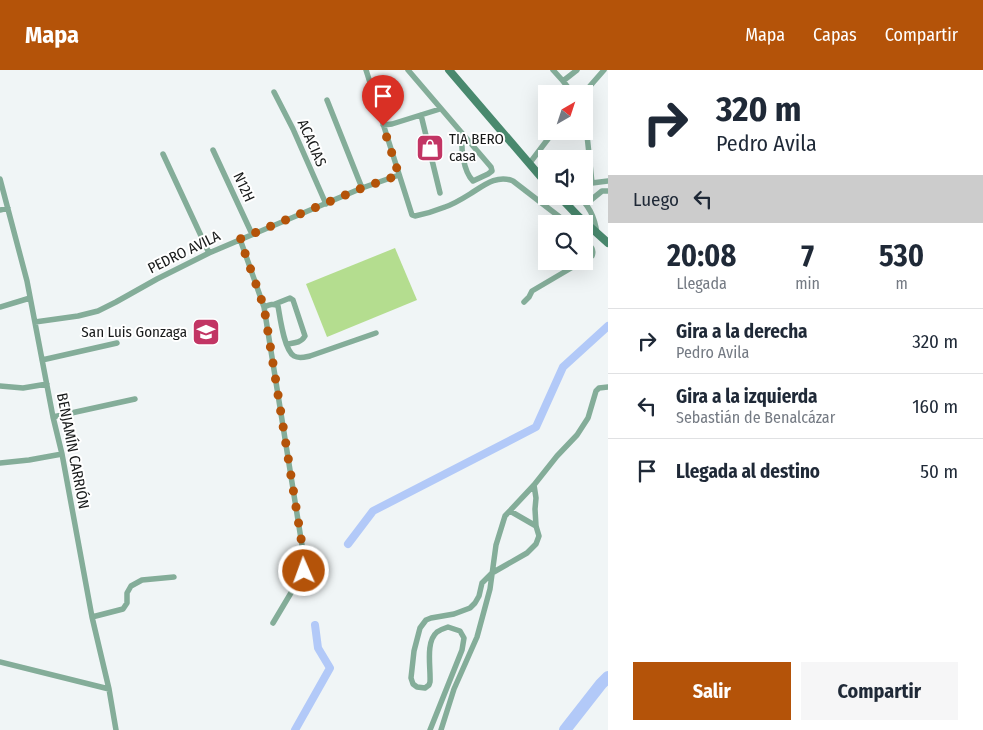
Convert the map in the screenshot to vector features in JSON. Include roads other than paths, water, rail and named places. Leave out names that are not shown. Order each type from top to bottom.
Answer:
[{"type":"main road","points":[[449,70],[538,174]]},
{"type":"main road","points":[[593,232],[608,243]]},
{"type":"street","points":[[366,70],[412,215],[415,216],[445,207],[468,196],[487,183],[508,179],[557,215]]},
{"type":"street","points":[[408,70],[492,169],[488,174],[473,181],[467,171],[462,153],[462,134]]},
{"type":"street","points":[[553,70],[566,85]]},
{"type":"street","points":[[563,81],[577,70]]},
{"type":"street","points":[[591,85],[604,70]]},
{"type":"street","name":"ACACIAS","points":[[274,92],[293,129],[326,204]]},
{"type":"street","points":[[327,100],[362,188]]},
{"type":"street","points":[[383,126],[440,109]]},
{"type":"street","points":[[421,115],[440,193]]},
{"type":"street","points":[[529,164],[547,140]]},
{"type":"street","name":"N12H","points":[[213,150],[252,234]]},
{"type":"street","points":[[163,154],[209,253]]},
{"type":"street","name":"PEDRO AVILA","points":[[35,322],[98,311],[209,253],[362,188],[399,175]]},
{"type":"street","name":"BENJAMÍN CARRIÓN","points":[[0,179],[30,298],[116,730]]},
{"type":"street","points":[[593,183],[608,182]]},
{"type":"street","points":[[593,198],[602,191],[608,191]]},
{"type":"street","points":[[587,205],[596,221],[597,234]]},
{"type":"street","points":[[0,210],[8,208]]},
{"type":"street","points":[[240,239],[264,307],[305,564],[304,571],[273,624]]},
{"type":"street","points":[[524,302],[532,290],[567,270]]},
{"type":"street","points":[[0,307],[30,298]]},
{"type":"street","points":[[264,307],[290,298],[293,300],[305,336],[302,341],[286,344]]},
{"type":"street","points":[[275,304],[278,306],[289,352],[295,357],[303,358],[310,356],[376,333]]},
{"type":"street","points":[[42,360],[117,342]]},
{"type":"street","points":[[0,386],[23,388],[46,384]]},
{"type":"street","points":[[441,730],[454,689],[477,637],[490,589],[496,545],[505,516],[576,435],[588,418],[596,391],[599,388],[608,387]]},
{"type":"street","points":[[53,417],[135,399]]},
{"type":"street","points":[[0,463],[62,454]]},
{"type":"street","points":[[430,730],[462,650],[464,638],[460,631],[448,627],[436,633],[432,639],[429,655],[429,685],[425,688],[417,688],[411,678],[414,651],[420,628],[426,620],[431,618],[454,614],[470,608],[479,596],[482,583],[536,544],[539,536],[536,526],[534,485]]},
{"type":"street","points":[[510,510],[536,526]]},
{"type":"street","points":[[92,617],[123,609],[127,603],[127,593],[131,586],[142,580],[174,577]]},
{"type":"street","points":[[0,662],[109,689]]},
{"type":"waterway","points":[[348,544],[373,511],[536,427],[563,367],[608,326]]},
{"type":"waterway","points":[[295,730],[330,668],[318,648],[315,625]]},
{"type":"waterway","points":[[565,730],[608,677]]},
{"type":"place","name":"TIA BERO casa","points":[[430,148]]},
{"type":"place","name":"San Luis Gonzaga","points":[[206,332]]}]
